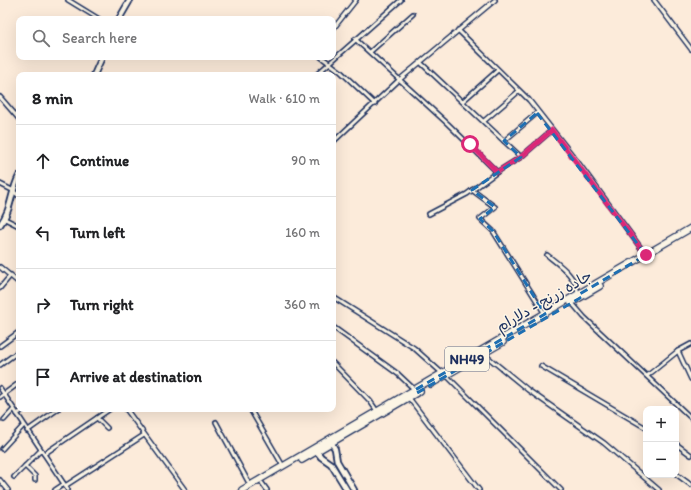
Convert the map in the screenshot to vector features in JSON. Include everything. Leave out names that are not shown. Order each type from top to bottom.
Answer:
[{"type":"highway","name":"جاده زرنج - دلارام","points":[[444,374],[484,354],[572,302],[579,296],[691,228]]},
{"type":"highway","name":"جاده زرنج - دلارام","points":[[331,441],[377,411],[416,391],[545,314],[691,232]]},
{"type":"highway","name":"جاده زرنج - دلارام","points":[[250,488],[284,466],[409,398],[416,391]]},
{"type":"highway","name":"جاده زرنج - دلارام","points":[[242,490],[262,482],[316,449]]},
{"type":"street","points":[[68,0],[94,16]]},
{"type":"street","points":[[121,16],[130,0]]},
{"type":"street","points":[[336,25],[356,0]]},
{"type":"street","points":[[336,58],[355,39],[401,0]]},
{"type":"street","points":[[336,139],[399,80],[495,0]]},
{"type":"street","points":[[654,0],[691,49]]},
{"type":"street","points":[[370,52],[413,14]]},
{"type":"street","points":[[458,30],[519,91],[552,130],[646,255]]},
{"type":"street","points":[[355,39],[448,124],[497,172]]},
{"type":"street","points":[[95,72],[101,60]]},
{"type":"street","points":[[324,60],[329,65],[340,71],[375,104]]},
{"type":"street","points":[[320,72],[334,60]]},
{"type":"street","points":[[421,63],[521,157]]},
{"type":"street","points":[[463,101],[498,70]]},
{"type":"street","points":[[484,121],[519,91]]},
{"type":"street","points":[[0,97],[16,116]]},
{"type":"street","points":[[504,140],[537,113]]},
{"type":"street","points":[[429,214],[472,190],[521,157],[552,130]]},
{"type":"street","points":[[0,225],[5,219],[9,210],[12,190],[16,182]]},
{"type":"street","points":[[0,184],[16,193]]},
{"type":"street","points":[[472,190],[494,207],[480,219],[493,231],[545,314]]},
{"type":"street","points":[[5,219],[16,224]]},
{"type":"street","points":[[547,255],[565,269],[578,286],[579,296]]},
{"type":"street","points":[[0,267],[16,280]]},
{"type":"street","points":[[0,288],[11,275]]},
{"type":"street","points":[[336,299],[414,348],[444,374],[562,490]]},
{"type":"street","points":[[572,302],[584,317],[691,418]]},
{"type":"street","points":[[336,329],[398,374],[416,391]]},
{"type":"street","points":[[0,346],[16,334]]},
{"type":"street","points":[[647,376],[678,351],[691,344]]},
{"type":"street","points":[[678,351],[691,379]]},
{"type":"street","points":[[0,365],[16,353]]},
{"type":"street","points":[[484,354],[528,390],[604,443],[659,490]]},
{"type":"street","points":[[336,365],[370,401],[377,411]]},
{"type":"street","points":[[540,366],[643,426]]},
{"type":"street","points":[[0,397],[16,385]]},
{"type":"street","points":[[0,388],[16,412]]},
{"type":"street","points":[[409,398],[479,490]]},
{"type":"street","points":[[4,420],[14,409]]},
{"type":"street","points":[[21,412],[18,414],[27,431],[68,490]]},
{"type":"street","points":[[27,431],[54,412]]},
{"type":"street","points":[[44,454],[106,412]]},
{"type":"street","points":[[128,412],[185,490]]},
{"type":"street","points":[[252,412],[284,466]]},
{"type":"street","points":[[97,418],[107,428]]},
{"type":"street","points":[[216,422],[250,488]]},
{"type":"street","points":[[2,449],[24,425]]},
{"type":"street","points":[[55,490],[144,435]]},
{"type":"street","points":[[331,441],[335,449],[337,461],[354,490]]},
{"type":"street","points":[[679,446],[691,455]]},
{"type":"street","points":[[316,449],[331,464],[347,490]]},
{"type":"street","points":[[14,477],[41,450]]},
{"type":"street","points":[[25,466],[35,476],[35,480]]},
{"type":"street","points":[[679,476],[691,485]]},
{"type":"street","points":[[0,480],[8,490]]},
{"type":"street","points":[[262,482],[267,490]]},
{"type":"highlighted area","points":[[537,113],[646,255],[578,295],[580,298],[417,393],[415,390],[545,314],[493,231],[480,219],[495,207],[472,190],[521,157],[504,141]]},
{"type":"route","points":[[470,144],[497,172],[521,157],[552,130],[646,255]]}]
